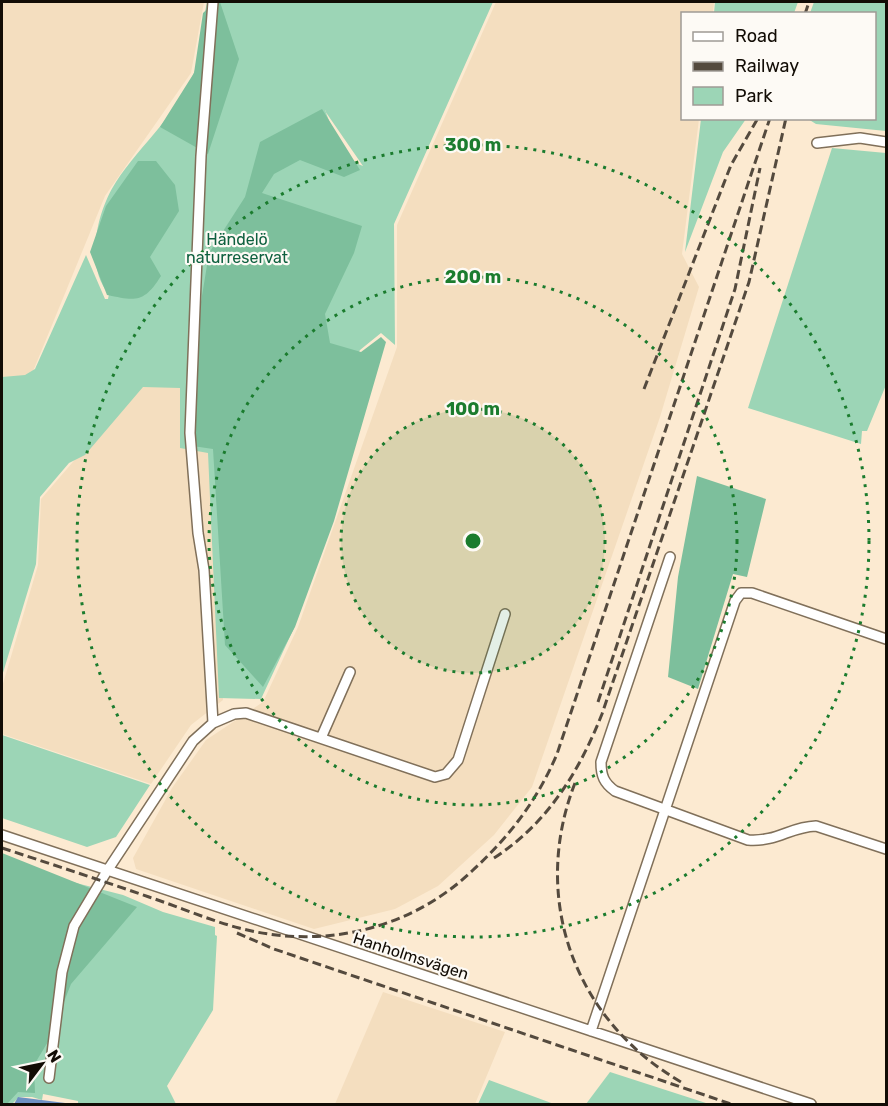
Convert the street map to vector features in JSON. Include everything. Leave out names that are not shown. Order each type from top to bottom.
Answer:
[{"type":"street","points":[[213,2],[201,156],[190,433],[198,534],[204,570],[213,723]]},
{"type":"street","points":[[817,143],[860,138],[886,142]]},
{"type":"street","points":[[670,557],[601,762],[601,774],[607,785],[615,791],[748,840],[766,841],[805,827],[816,826],[886,849]]},
{"type":"street","points":[[591,1031],[735,600],[741,593],[752,593],[886,639]]},
{"type":"street","points":[[49,1078],[62,972],[74,926],[107,871],[193,741],[213,723],[234,714],[246,713],[435,777],[446,774],[458,760],[506,614]]},
{"type":"street","points":[[321,738],[350,672]]},
{"type":"street","name":"Hanholmsvägen","points":[[2,836],[811,1104]]},
{"type":"shaded area","points":[[2,2],[204,2],[191,73],[105,196],[29,381],[2,388]]},
{"type":"shaded area","points":[[496,2],[714,2],[713,12],[681,12],[681,120],[699,120],[682,254],[699,287],[660,417],[532,787],[494,835],[438,886],[395,909],[314,929],[136,869],[133,858],[172,788],[206,740],[263,702],[298,627],[397,347],[397,225]]},
{"type":"shaded area","points":[[141,383],[184,384],[210,450],[218,553],[223,700],[191,725],[151,784],[2,734],[2,687],[38,565],[41,499]]},
{"type":"shaded area","points":[[383,992],[505,1032],[475,1104],[335,1104]]},
{"type":"green space","name":"Händelö naturreservat","points":[[207,2],[493,2],[394,224],[395,345],[381,333],[360,350],[357,356],[289,626],[294,628],[261,699],[219,698],[208,453],[180,448],[180,388],[143,387],[85,455],[69,463],[40,497],[36,564],[2,676],[2,377],[25,375],[35,369],[86,255],[105,299],[108,299],[109,294],[101,282],[95,254],[103,208],[116,182],[170,114],[188,85],[200,53]],"holes":[[[326,112],[363,166],[344,150]]]},
{"type":"green space","points":[[215,2],[220,2],[239,59],[208,154],[160,127],[194,73],[203,13]]},
{"type":"green space","points":[[715,2],[798,2],[794,12],[714,12]]},
{"type":"green space","points":[[814,2],[886,2],[886,131],[816,124],[810,120],[876,120],[876,12],[810,12]]},
{"type":"green space","points":[[322,109],[360,170],[344,177],[300,160],[274,174],[262,193],[362,226],[354,253],[325,314],[330,343],[361,352],[381,337],[386,342],[334,521],[295,627],[263,687],[225,645],[213,449],[186,445],[188,382],[209,253],[245,197],[260,142]]},
{"type":"green space","points":[[701,120],[745,120],[723,152],[685,252]]},
{"type":"green space","points":[[832,148],[886,153],[886,385],[867,431],[862,431],[861,444],[748,408]]},
{"type":"green space","points":[[138,161],[156,161],[175,185],[179,211],[150,257],[161,276],[144,295],[132,299],[107,295],[90,252],[106,206]]},
{"type":"green space","points":[[697,476],[766,499],[747,577],[733,574],[698,689],[668,677],[678,577]]},
{"type":"green space","points":[[2,735],[150,785],[116,837],[87,847],[2,818]]},
{"type":"green space","points":[[2,853],[137,907],[71,984],[49,1040],[34,1065],[35,1093],[18,1092],[7,1104],[2,1104]]},
{"type":"green space","points":[[2,864],[123,895],[163,912],[215,927],[217,936],[213,1010],[167,1086],[176,1104],[78,1104],[78,1101],[43,1094],[42,1100],[19,1097],[12,1104],[2,1104]]},
{"type":"green space","points":[[610,1072],[709,1104],[586,1104]]},
{"type":"green space","points":[[489,1080],[554,1104],[478,1104]]},
{"type":"water","points":[[18,1097],[73,1104],[14,1104]]},
{"type":"railway","points":[[806,12],[809,2]]},
{"type":"railway","points":[[644,389],[731,165],[757,120]]},
{"type":"railway","points":[[2,848],[228,925],[270,934],[302,937],[363,930],[393,921],[421,908],[448,891],[472,871],[521,817],[557,754],[769,120]]},
{"type":"railway","points":[[494,858],[530,829],[559,795],[583,756],[602,714],[749,282],[786,120]]},
{"type":"railway","points":[[598,702],[735,289],[760,168]]},
{"type":"railway","points":[[575,783],[562,826],[558,870],[561,912],[571,952],[589,990],[613,1025],[644,1056],[681,1082]]},
{"type":"railway","points":[[237,933],[274,949],[731,1104]]}]
